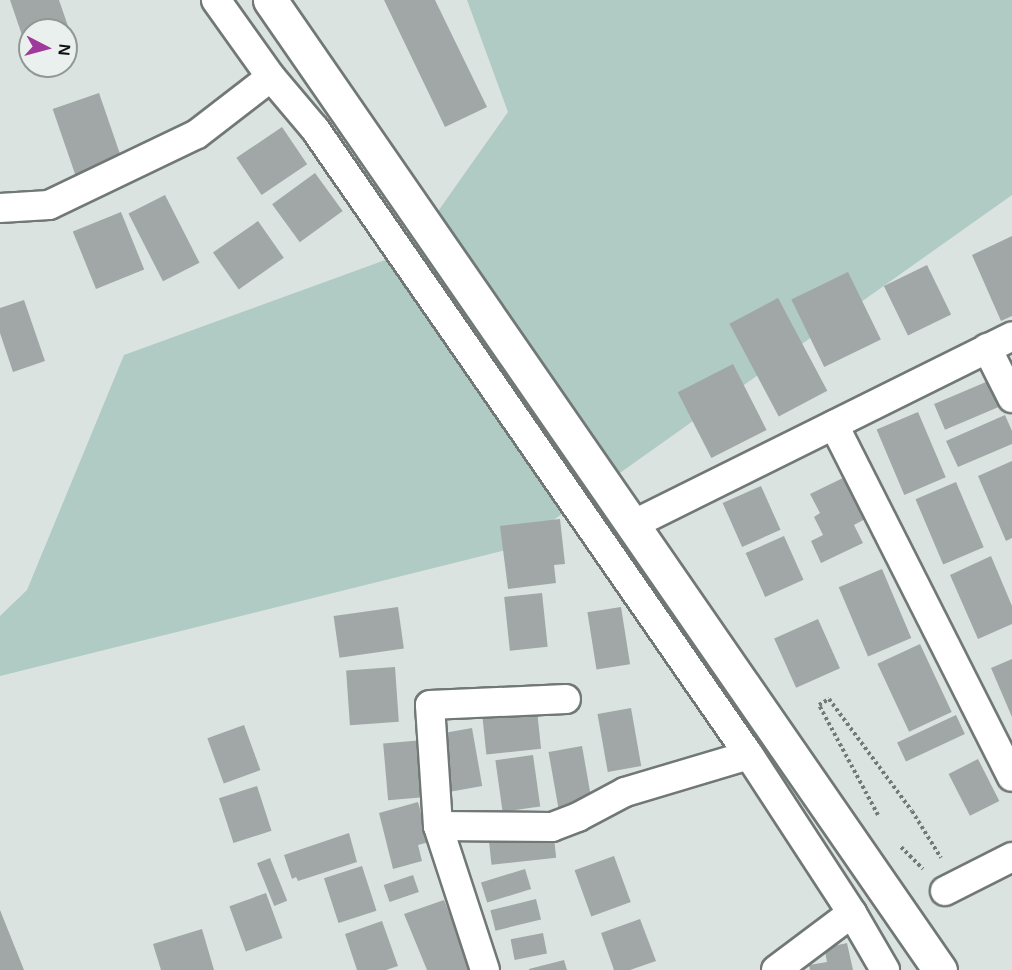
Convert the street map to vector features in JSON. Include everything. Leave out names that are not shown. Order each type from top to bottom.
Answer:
[{"type":"street","points":[[216,0],[271,77],[315,129],[749,756],[852,913],[885,970]]},
{"type":"street","points":[[270,0],[940,970]]},
{"type":"street","points":[[0,208],[49,205],[197,134],[271,77]]},
{"type":"street","points":[[632,525],[1000,342],[1012,398]]},
{"type":"street","points":[[834,425],[1012,777]]},
{"type":"street","points":[[485,970],[438,826],[430,705],[566,699]]},
{"type":"street","points":[[438,826],[552,827],[578,817],[625,792],[749,756]]},
{"type":"street","points":[[951,888],[1012,857]]},
{"type":"street","points":[[776,970],[852,913]]},
{"type":"path","points":[[830,699],[912,811],[951,888],[885,832],[874,805],[819,705],[830,699]]},
{"type":"path","points":[[858,850],[885,832]]},
{"type":"green space","points":[[467,0],[1012,0],[1012,195],[514,548],[0,676],[0,616],[27,590],[124,355],[410,251],[508,112]]},
{"type":"building","points":[[10,0],[59,0],[65,18],[18,18],[18,23]]},
{"type":"building","points":[[384,0],[435,0],[487,107],[445,127]]},
{"type":"building","points":[[99,93],[123,163],[77,179],[53,109]]},
{"type":"building","points":[[282,127],[307,164],[262,195],[236,158]]},
{"type":"building","points":[[315,173],[343,211],[300,242],[272,204]]},
{"type":"building","points":[[165,195],[200,263],[163,281],[128,214]]},
{"type":"building","points":[[121,212],[144,269],[96,289],[73,231]]},
{"type":"building","points":[[258,221],[284,258],[239,289],[213,253]]},
{"type":"building","points":[[1012,236],[1012,316],[1001,321],[972,255]]},
{"type":"building","points":[[927,265],[951,314],[908,335],[884,286]]},
{"type":"building","points":[[848,272],[881,339],[824,367],[791,300]]},
{"type":"building","points":[[778,298],[827,391],[779,417],[729,324]]},
{"type":"building","points":[[24,300],[45,361],[13,372],[0,333],[0,308]]},
{"type":"building","points":[[733,364],[767,430],[711,458],[678,392]]},
{"type":"building","points":[[993,379],[1004,405],[945,430],[934,404]]},
{"type":"building","points":[[918,412],[946,477],[904,495],[877,430]]},
{"type":"building","points":[[1005,415],[1012,431],[1012,444],[958,467],[946,441]]},
{"type":"building","points":[[1012,461],[1012,538],[1006,541],[978,476]]},
{"type":"building","points":[[845,477],[865,519],[854,525],[863,543],[821,563],[811,541],[823,535],[814,517],[820,513],[810,494]]},
{"type":"building","points":[[956,482],[984,547],[943,565],[915,499]]},
{"type":"building","points":[[761,486],[781,530],[742,547],[723,503]]},
{"type":"building","points":[[560,519],[565,564],[554,565],[556,583],[508,589],[500,526]]},
{"type":"building","points":[[784,536],[804,580],[765,597],[746,553]]},
{"type":"building","points":[[991,556],[1012,606],[1012,624],[978,639],[950,575]]},
{"type":"building","points":[[882,569],[911,638],[868,656],[839,587]]},
{"type":"building","points":[[542,593],[548,647],[510,651],[504,597]]},
{"type":"building","points":[[398,607],[404,649],[339,658],[334,616]]},
{"type":"building","points":[[621,607],[630,664],[596,670],[587,612]]},
{"type":"building","points":[[818,619],[840,668],[796,688],[774,639]]},
{"type":"building","points":[[920,644],[952,712],[909,732],[877,664]]},
{"type":"building","points":[[1012,659],[1012,717],[991,668]]},
{"type":"building","points":[[395,667],[399,722],[350,725],[346,670]]},
{"type":"building","points":[[631,708],[641,766],[608,772],[598,714]]},
{"type":"building","points":[[537,710],[541,749],[486,755],[482,716]]},
{"type":"building","points":[[956,715],[965,734],[906,762],[897,742]]},
{"type":"building","points":[[244,725],[260,770],[224,783],[207,738]]},
{"type":"building","points":[[472,728],[482,786],[449,792],[439,734]]},
{"type":"building","points":[[424,740],[429,797],[388,800],[383,744]]},
{"type":"building","points":[[582,746],[592,804],[559,810],[549,752]]},
{"type":"building","points":[[533,755],[540,806],[503,812],[495,760]]},
{"type":"building","points":[[978,759],[999,801],[970,816],[949,774]]},
{"type":"building","points":[[257,786],[272,831],[233,843],[219,798]]},
{"type":"building","points":[[418,802],[429,842],[418,845],[422,861],[393,869],[379,813]]},
{"type":"building","points":[[553,828],[556,858],[491,865],[488,835]]},
{"type":"building","points":[[349,833],[357,862],[298,881],[296,877],[292,879],[284,855]]},
{"type":"building","points":[[614,856],[631,902],[591,916],[575,870]]},
{"type":"building","points":[[270,858],[287,901],[274,906],[257,863]]},
{"type":"building","points":[[362,866],[377,911],[338,923],[324,878]]},
{"type":"building","points":[[525,869],[531,889],[487,903],[481,882]]},
{"type":"building","points":[[413,875],[419,892],[390,902],[384,885]]},
{"type":"building","points":[[266,893],[282,938],[246,951],[229,906]]},
{"type":"building","points":[[536,899],[541,919],[495,931],[490,910]]},
{"type":"building","points":[[444,900],[472,970],[427,970],[404,914]]},
{"type":"building","points":[[0,910],[24,970],[0,970]]},
{"type":"building","points":[[640,919],[656,961],[630,970],[614,970],[601,933]]},
{"type":"building","points":[[382,921],[398,966],[386,970],[357,970],[345,934]]},
{"type":"building","points":[[202,929],[214,970],[161,970],[153,944]]},
{"type":"building","points":[[543,933],[547,954],[515,960],[511,939]]},
{"type":"building","points":[[847,943],[853,970],[810,970],[809,965],[827,962],[825,951],[829,950],[829,947]]},
{"type":"building","points":[[564,960],[567,970],[529,970],[529,969]]}]
